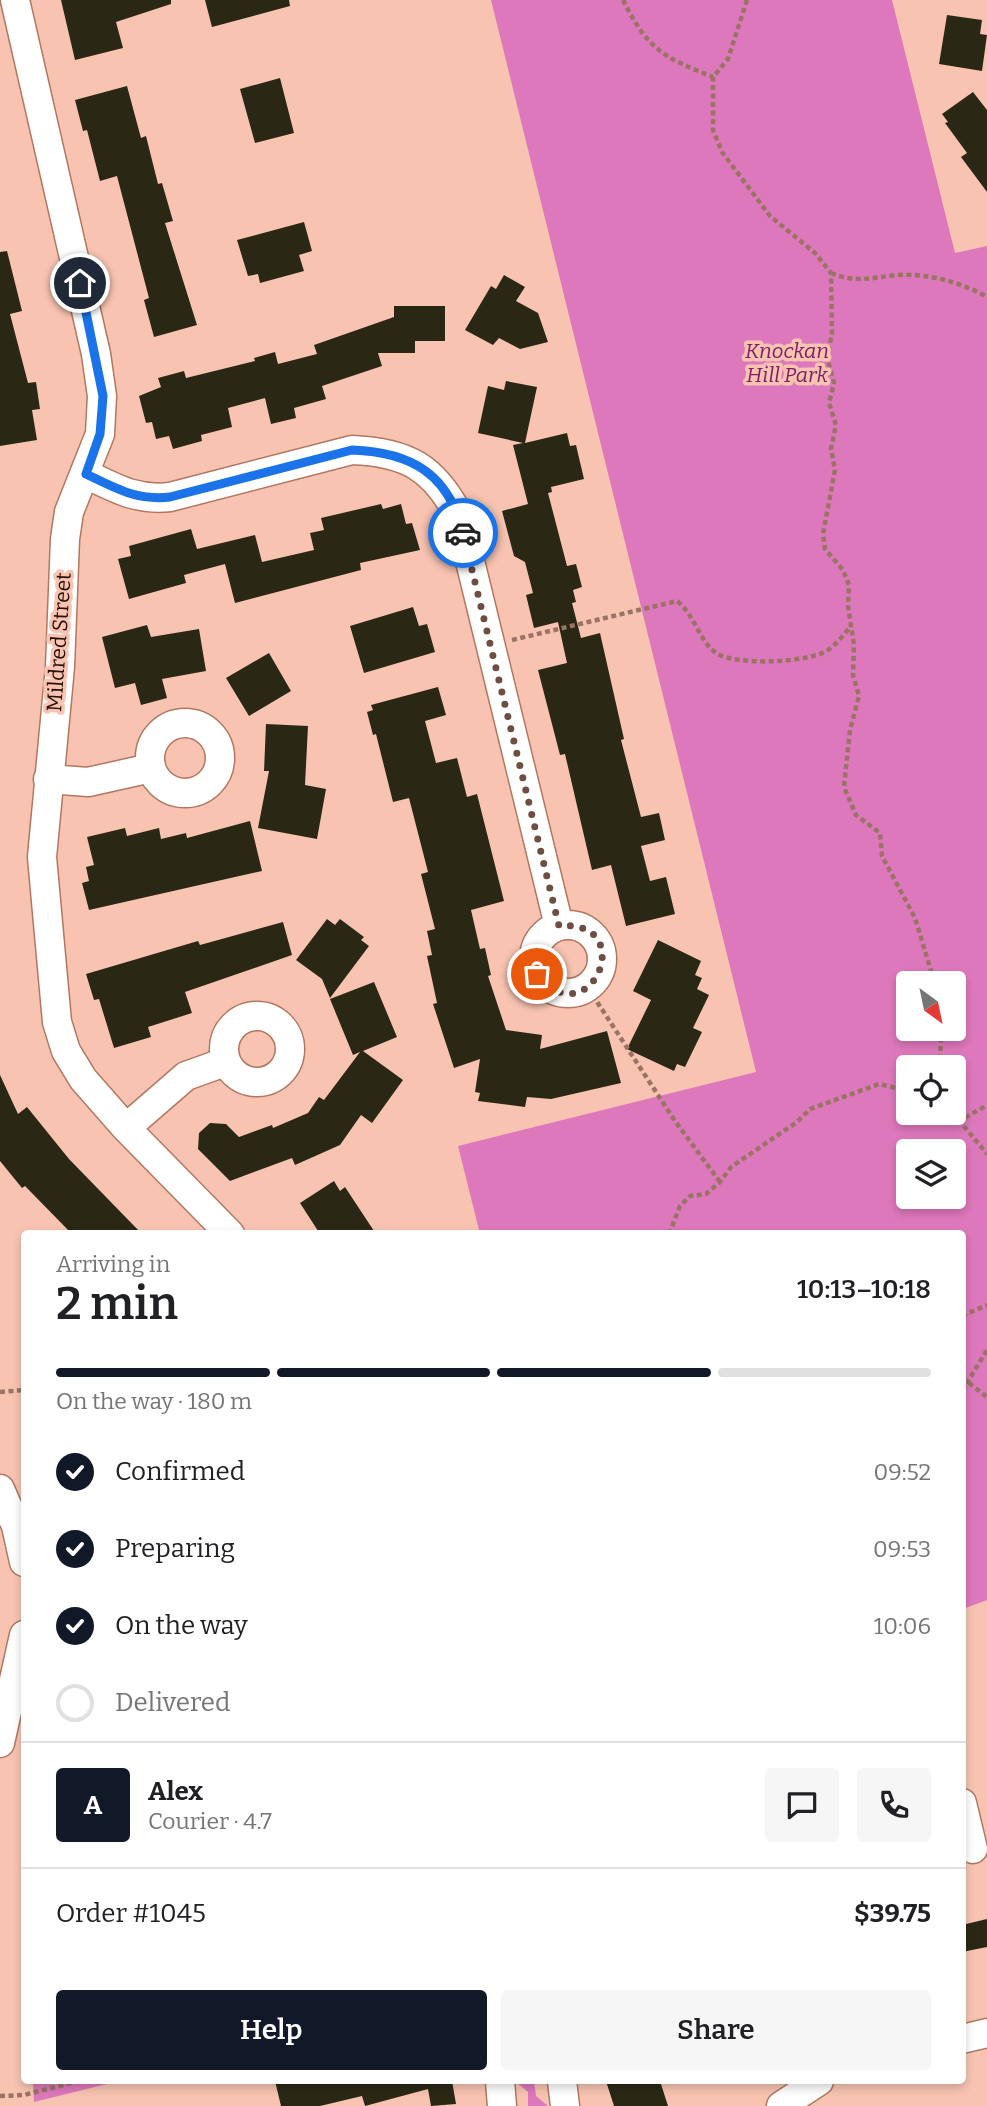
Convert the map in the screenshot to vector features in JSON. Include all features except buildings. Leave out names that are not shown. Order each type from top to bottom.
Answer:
[{"type":"street","name":"Mildred Street","points":[[15,0],[96,354],[103,396],[100,434],[69,512],[65,539],[60,667],[42,857],[57,1021],[66,1051],[83,1079],[126,1128],[226,1230]]},
{"type":"street","points":[[86,474],[128,494],[149,500],[170,497],[352,450],[381,451],[407,460],[445,488],[459,516],[559,926]]},
{"type":"street","points":[[48,779],[89,782],[151,768]]},
{"type":"street","points":[[572,925],[586,929],[596,938],[602,950],[603,965],[598,978],[588,988],[575,993],[559,993],[546,986],[537,974],[534,960],[537,945],[546,933],[559,926],[572,925]]},
{"type":"street","points":[[126,1128],[186,1076],[226,1062]]},
{"type":"street","points":[[0,1489],[16,1526],[21,1548]]},
{"type":"street","points":[[0,1742],[21,1648]]},
{"type":"street","points":[[966,1818],[974,1849]]},
{"type":"street","points":[[966,2038],[987,2033]]},
{"type":"street","points":[[500,2084],[502,2106]]},
{"type":"street","points":[[562,2084],[565,2106]]},
{"type":"street","points":[[781,2106],[814,2084]]},
{"type":"path","points":[[623,0],[637,28],[667,59],[713,77]]},
{"type":"path","points":[[747,0],[741,27],[728,59],[713,77],[713,130],[722,152],[770,216],[815,253],[831,273],[855,280],[913,275],[957,283],[987,297]]},
{"type":"path","points":[[831,273],[832,334],[827,357],[834,383],[829,403],[836,425],[831,449],[835,470],[823,534],[825,549],[843,570],[849,585],[852,675],[859,696],[850,730],[844,787],[856,815],[880,833],[882,856],[915,918],[931,971]]},
{"type":"path","points":[[539,633],[677,601],[685,607],[706,643],[716,652],[746,661],[814,657],[828,650],[851,625]]},
{"type":"path","points":[[588,988],[675,1121],[720,1182]]},
{"type":"path","points":[[671,1230],[680,1206],[690,1196],[706,1194],[720,1182],[731,1167],[797,1122],[810,1108],[879,1084],[896,1088]]},
{"type":"path","points":[[966,1117],[987,1105]]},
{"type":"path","points":[[961,1125],[987,1154]]},
{"type":"path","points":[[966,1314],[987,1304]]},
{"type":"path","points":[[966,1386],[987,1350]]},
{"type":"path","points":[[969,1383],[987,1397]]},
{"type":"path","points":[[0,1392],[21,1390]]},
{"type":"path","points":[[0,2096],[24,2095],[67,2084]]},
{"type":"green space","name":"Knockan Hill Park","points":[[491,0],[892,0],[955,253],[987,246],[987,1600],[966,1608],[966,1230],[479,1230],[458,1146],[756,1072]]},
{"type":"green space","points":[[33,2084],[107,2084],[34,2102]]},
{"type":"green space","points":[[519,2084],[534,2084],[536,2096],[548,2106],[528,2106],[528,2092]]},
{"type":"way so far","points":[[463,533],[559,926],[572,925],[586,929],[596,938],[602,950],[603,965],[598,978],[588,988],[575,993],[559,993],[546,986],[537,974]]},
{"type":"route","points":[[80,283],[103,396],[100,434],[86,474],[128,494],[149,500],[170,497],[352,450],[381,451],[407,460],[445,488],[459,516],[463,533]]}]
